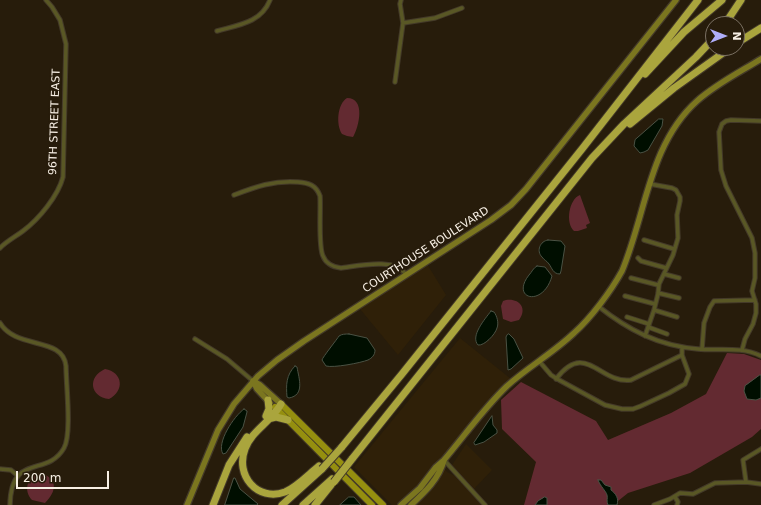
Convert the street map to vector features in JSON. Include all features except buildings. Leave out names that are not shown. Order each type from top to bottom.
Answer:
[{"type":"highway","points":[[282,505],[341,448],[407,368],[698,0]]},
{"type":"highway","points":[[598,128],[661,56],[692,25],[722,0]]},
{"type":"highway","points":[[730,16],[741,0]]},
{"type":"highway","points":[[745,38],[761,28]]},
{"type":"highway","points":[[315,505],[333,480],[352,459],[602,147],[624,124],[705,47]]},
{"type":"highway","points":[[576,178],[614,139],[644,112],[688,77],[718,56]]},
{"type":"highway","points":[[213,505],[229,465],[236,452],[243,441],[267,418],[269,409],[268,400]]},
{"type":"highway","points":[[277,407],[248,442],[243,454],[242,467],[250,483],[263,492],[272,494],[280,493],[291,488],[321,468]]},
{"type":"highway","points":[[267,418],[278,417],[288,420]]},
{"type":"highway","points":[[303,505],[333,480]]},
{"type":"main road","points":[[277,407],[372,505]]},
{"type":"main road","points":[[277,407],[325,447],[383,505]]},
{"type":"street","name":"96TH STREET EAST","points":[[0,248],[25,230],[39,216],[58,190],[63,176],[66,44],[60,20],[46,0]]},
{"type":"street","points":[[217,31],[254,20],[265,10],[270,0]]},
{"type":"street","points":[[395,82],[403,23],[400,4],[401,0]]},
{"type":"street","name":"COURTHOUSE BOULEVARD","points":[[187,505],[218,430],[234,404],[253,381],[289,352],[491,220],[520,197],[676,0]]},
{"type":"street","points":[[403,23],[435,18],[462,8]]},
{"type":"street","points":[[401,505],[420,488],[436,467],[444,460],[499,394],[512,382],[574,334],[598,306],[622,271],[665,141],[672,130],[685,113],[697,101],[710,91],[761,59]]},
{"type":"street","points":[[742,350],[757,308],[752,291],[755,278],[755,253],[752,238],[726,186],[720,170],[719,132],[722,124],[726,121],[761,121]]},
{"type":"street","points":[[234,195],[260,185],[274,182],[306,182],[317,189],[320,196],[321,250],[326,262],[341,268],[389,264],[399,268],[406,275]]},
{"type":"street","points":[[645,336],[654,310],[658,293],[658,285],[664,274],[678,238],[677,215],[680,197],[676,190],[672,188],[650,184]]},
{"type":"street","points":[[644,240],[674,249]]},
{"type":"street","points":[[638,258],[641,261],[666,268]]},
{"type":"street","points":[[664,274],[680,278]]},
{"type":"street","points":[[631,278],[658,285]]},
{"type":"street","points":[[658,293],[679,298]]},
{"type":"street","points":[[625,296],[655,304]]},
{"type":"street","points":[[702,349],[704,322],[714,301],[755,300]]},
{"type":"street","points":[[598,306],[621,324],[645,336],[662,342],[682,347],[742,350],[761,356]]},
{"type":"street","points":[[654,310],[677,317]]},
{"type":"street","points":[[627,317],[667,334]]},
{"type":"street","points":[[0,322],[7,332],[16,337],[57,350],[62,354],[65,363],[68,433],[65,446],[60,454],[53,460],[28,468],[18,476],[12,488],[10,505]]},
{"type":"street","points":[[195,339],[227,359],[260,385],[277,407]]},
{"type":"street","points":[[540,361],[551,375],[609,407],[634,409],[685,384],[689,377],[689,370],[682,355],[682,347]]},
{"type":"street","points":[[556,378],[570,365],[579,362],[585,363],[617,378],[631,380],[682,355]]},
{"type":"street","points":[[253,381],[257,389],[277,407]]},
{"type":"street","points":[[746,482],[743,460],[760,450],[761,456]]},
{"type":"street","points":[[411,505],[430,486],[440,472],[444,460]]},
{"type":"street","points":[[444,460],[485,505]]},
{"type":"street","points":[[0,468],[11,470],[18,476]]},
{"type":"street","points":[[654,505],[675,497],[680,493],[693,494],[715,483],[746,482],[761,484]]},
{"type":"street","points":[[675,497],[678,502],[677,505]]},
{"type":"shaded area","points":[[347,98],[353,99],[359,108],[359,120],[353,137],[342,134],[338,120],[341,105]]},
{"type":"shaded area","points":[[659,119],[663,119],[662,126],[648,150],[640,153],[634,146],[635,140]]},
{"type":"shaded area","points":[[580,195],[590,223],[586,225],[587,228],[574,231],[571,227],[569,217],[573,201]]},
{"type":"shaded area","points":[[548,240],[561,241],[565,246],[560,274],[554,272],[540,255],[539,249],[541,244]]},
{"type":"shaded area","points":[[427,264],[446,295],[398,355],[360,309]]},
{"type":"shaded area","points":[[537,266],[545,267],[552,276],[548,286],[542,293],[536,296],[530,296],[523,290],[524,283]]},
{"type":"shaded area","points":[[503,301],[518,302],[521,305],[523,312],[519,320],[511,322],[503,319],[501,306]]},
{"type":"shaded area","points":[[491,311],[494,312],[497,318],[497,328],[489,340],[478,345],[476,341],[477,332]]},
{"type":"shaded area","points":[[342,334],[367,338],[375,350],[373,356],[368,360],[353,364],[326,366],[322,360],[327,352],[339,336]]},
{"type":"shaded area","points":[[509,334],[514,339],[523,358],[508,370],[506,337]]},
{"type":"shaded area","points":[[460,338],[511,379],[485,405],[439,461],[447,472],[455,476],[482,505],[392,505],[354,467]]},
{"type":"shaded area","points":[[727,353],[744,354],[761,360],[761,429],[752,437],[690,473],[628,493],[613,505],[524,505],[536,462],[502,429],[501,400],[521,382],[596,421],[608,440],[671,413],[706,394]]},
{"type":"shaded area","points":[[295,366],[297,367],[300,386],[297,394],[289,398],[287,397],[287,380]]},
{"type":"shaded area","points":[[105,369],[115,374],[120,382],[118,391],[109,399],[98,395],[93,386],[95,377]]},
{"type":"shaded area","points":[[760,375],[761,398],[756,400],[747,399],[744,391],[745,386]]},
{"type":"shaded area","points":[[244,409],[247,412],[243,427],[226,453],[223,454],[221,449],[222,443],[227,430],[231,423]]},
{"type":"shaded area","points":[[492,416],[493,425],[497,430],[497,433],[484,442],[475,445],[474,443]]},
{"type":"shaded area","points":[[466,444],[492,470],[474,489],[452,465]]},
{"type":"shaded area","points":[[41,473],[53,482],[54,486],[52,494],[45,503],[32,500],[29,496],[27,488],[32,477]]},
{"type":"shaded area","points":[[234,478],[240,489],[258,504],[257,505],[225,505]]},
{"type":"shaded area","points":[[598,480],[601,480],[605,485],[611,487],[611,490],[617,498],[617,505],[608,505],[606,493]]},
{"type":"shaded area","points":[[349,497],[354,497],[361,505],[340,505]]},
{"type":"shaded area","points":[[545,497],[547,498],[547,505],[535,505],[538,501]]}]
